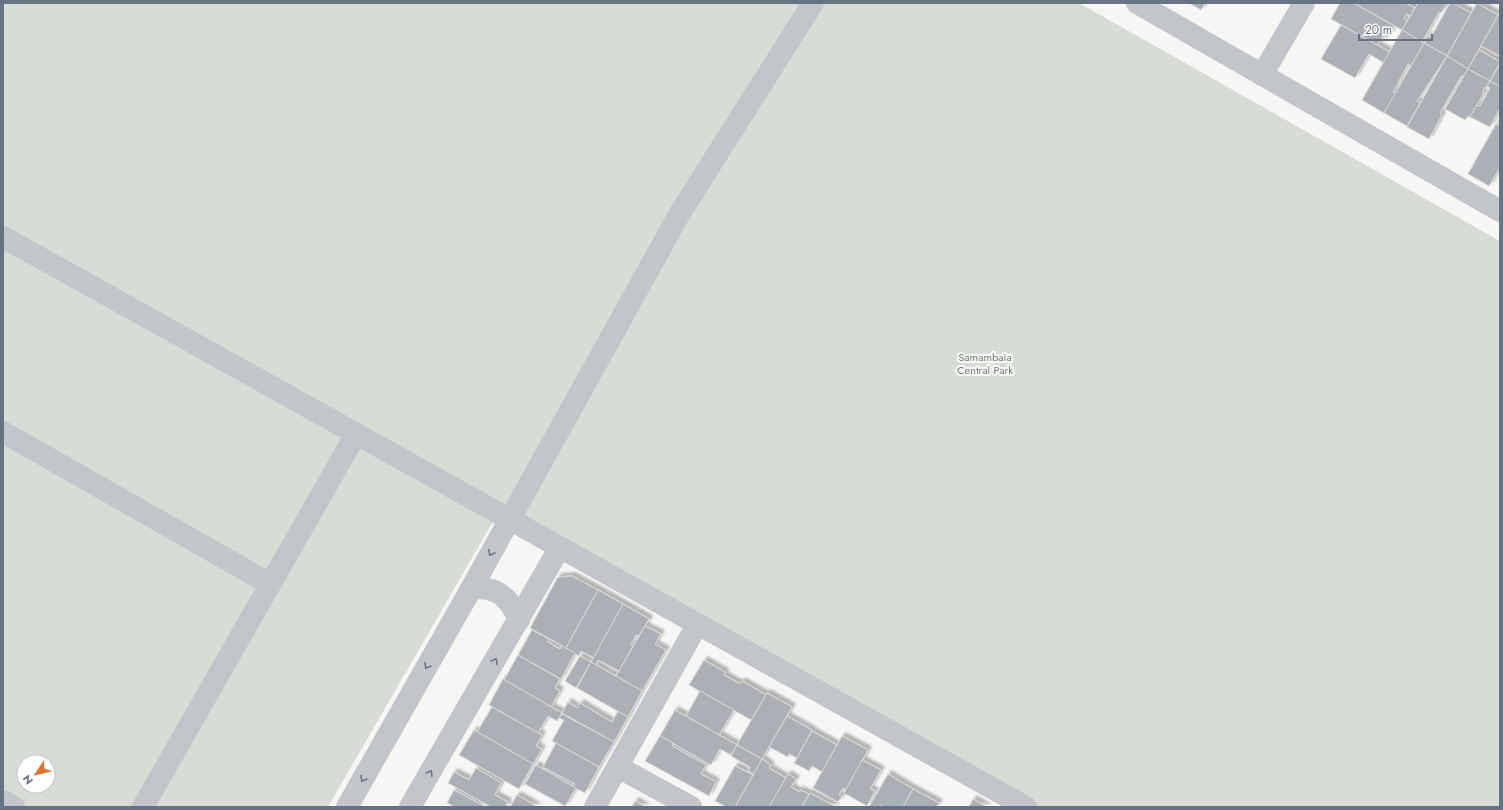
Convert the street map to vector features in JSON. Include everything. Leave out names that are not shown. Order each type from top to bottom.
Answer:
[{"type":"street","points":[[347,807],[471,589],[509,518],[680,213],[812,3]]},
{"type":"street","points":[[1137,3],[1500,211]]},
{"type":"street","points":[[1262,75],[1304,3]]},
{"type":"street","points":[[3,237],[1026,807]]},
{"type":"street","points":[[3,432],[270,584]]},
{"type":"street","points":[[144,807],[356,434]]},
{"type":"street","points":[[410,807],[519,620],[560,546]]},
{"type":"street","points":[[471,589],[480,588],[500,594],[513,606],[519,620]]},
{"type":"street","points":[[595,807],[697,625]]},
{"type":"street","points":[[618,767],[691,807]]},
{"type":"street","points":[[3,801],[14,807]]},
{"type":"green space","name":"Samambaia Central Park","points":[[3,3],[1079,3],[1500,241],[1500,807],[1040,807],[502,506],[328,807],[3,807]]},
{"type":"building","points":[[1189,3],[1205,3],[1201,10]]},
{"type":"building","points":[[1340,3],[1354,3],[1394,26],[1387,38],[1384,35],[1377,45],[1331,19]]},
{"type":"building","points":[[1354,3],[1406,3],[1415,8],[1410,16],[1407,14],[1404,19],[1407,21],[1402,30]]},
{"type":"building","points":[[1406,3],[1418,3],[1415,8]]},
{"type":"building","points":[[1418,3],[1447,3],[1441,13],[1439,12],[1422,42],[1402,30]]},
{"type":"building","points":[[1450,3],[1453,3],[1471,13],[1447,56],[1424,43],[1428,36],[1431,37]]},
{"type":"building","points":[[1477,3],[1498,15],[1468,69],[1447,56]]},
{"type":"building","points":[[1500,12],[1500,56],[1481,46]]},
{"type":"building","points":[[1341,25],[1390,52],[1384,63],[1369,54],[1355,78],[1321,59]]},
{"type":"building","points":[[1402,30],[1424,43],[1411,66],[1408,64],[1393,92],[1396,93],[1384,113],[1362,100]]},
{"type":"building","points":[[1424,43],[1447,56],[1417,101],[1420,103],[1407,126],[1384,113]]},
{"type":"building","points":[[1479,50],[1500,62],[1490,81],[1468,69]]},
{"type":"building","points":[[1447,56],[1468,69],[1464,76],[1462,75],[1440,113],[1442,115],[1429,139],[1407,127]]},
{"type":"building","points":[[1500,64],[1500,87],[1490,81]]},
{"type":"building","points":[[1468,69],[1490,81],[1486,89],[1485,87],[1482,93],[1484,93],[1470,117],[1468,116],[1465,120],[1445,109]]},
{"type":"building","points":[[1490,81],[1500,87],[1500,108],[1490,127],[1470,117],[1477,105],[1480,106],[1490,88],[1487,86]]},
{"type":"building","points":[[1500,122],[1500,167],[1489,186],[1468,174],[1496,124],[1498,126]]},
{"type":"building","points":[[572,576],[598,590],[566,648],[530,628],[558,577]]},
{"type":"building","points":[[598,590],[623,604],[594,658],[581,651],[579,656],[566,648]]},
{"type":"building","points":[[623,604],[649,619],[639,636],[636,635],[631,645],[633,646],[619,671],[598,660],[596,665],[591,662]]},
{"type":"building","points":[[645,626],[661,634],[655,644],[666,650],[642,691],[616,676]]},
{"type":"building","points":[[532,630],[549,639],[548,642],[560,649],[562,646],[575,653],[561,679],[518,655]]},
{"type":"building","points":[[518,655],[560,679],[555,688],[560,691],[551,707],[504,680]]},
{"type":"building","points":[[580,656],[591,662],[576,688],[565,681]]},
{"type":"building","points":[[704,660],[725,672],[724,675],[740,684],[742,681],[766,695],[751,720],[689,685]]},
{"type":"building","points":[[591,662],[642,691],[628,717],[577,688]]},
{"type":"building","points":[[503,679],[562,713],[557,721],[548,716],[538,733],[489,705]]},
{"type":"building","points":[[700,691],[734,710],[719,735],[686,716]]},
{"type":"building","points":[[767,693],[792,707],[762,759],[737,745]]},
{"type":"building","points":[[568,702],[577,708],[580,703],[612,722],[618,711],[628,717],[614,742],[562,713]]},
{"type":"building","points":[[492,707],[542,735],[536,746],[542,749],[533,764],[477,732]]},
{"type":"building","points":[[675,710],[737,745],[731,755],[720,749],[711,765],[660,736]]},
{"type":"building","points":[[562,714],[614,742],[599,767],[552,741],[564,720],[559,718]]},
{"type":"building","points":[[787,716],[812,730],[797,758],[789,754],[788,757],[769,747]]},
{"type":"building","points":[[474,730],[533,764],[519,789],[459,755]]},
{"type":"building","points":[[812,731],[837,745],[822,772],[812,766],[809,771],[794,763]]},
{"type":"building","points":[[660,736],[673,743],[672,746],[706,765],[701,774],[716,782],[709,796],[645,761]]},
{"type":"building","points":[[842,736],[868,750],[846,790],[843,788],[839,795],[842,796],[838,802],[813,788]]},
{"type":"building","points":[[556,743],[599,767],[585,793],[573,787],[575,784],[543,767]]},
{"type":"building","points":[[737,745],[762,759],[754,774],[748,771],[750,767],[731,756]]},
{"type":"building","points":[[762,759],[771,765],[769,768],[786,778],[769,807],[735,807]]},
{"type":"building","points":[[862,760],[881,770],[870,789],[875,791],[867,806],[844,793]]},
{"type":"building","points":[[536,765],[576,788],[565,806],[525,784]]},
{"type":"building","points":[[735,766],[753,775],[735,807],[726,807],[715,801]]},
{"type":"building","points":[[476,768],[501,783],[495,795],[508,802],[506,805],[510,807],[491,807],[448,783],[454,772],[469,780]]},
{"type":"building","points":[[788,774],[796,779],[791,787],[799,792],[800,790],[809,794],[802,807],[769,807]]},
{"type":"building","points":[[888,774],[913,789],[903,807],[883,807],[880,805],[880,807],[869,807]]},
{"type":"building","points":[[913,789],[939,803],[936,807],[903,807]]},
{"type":"building","points":[[454,790],[486,807],[455,807],[447,803]]},
{"type":"building","points":[[810,793],[836,807],[802,807]]},
{"type":"building","points":[[517,795],[526,800],[537,807],[510,807]]},
{"type":"building","points":[[973,799],[987,807],[969,807]]},
{"type":"building","points":[[635,801],[646,807],[632,807]]}]
